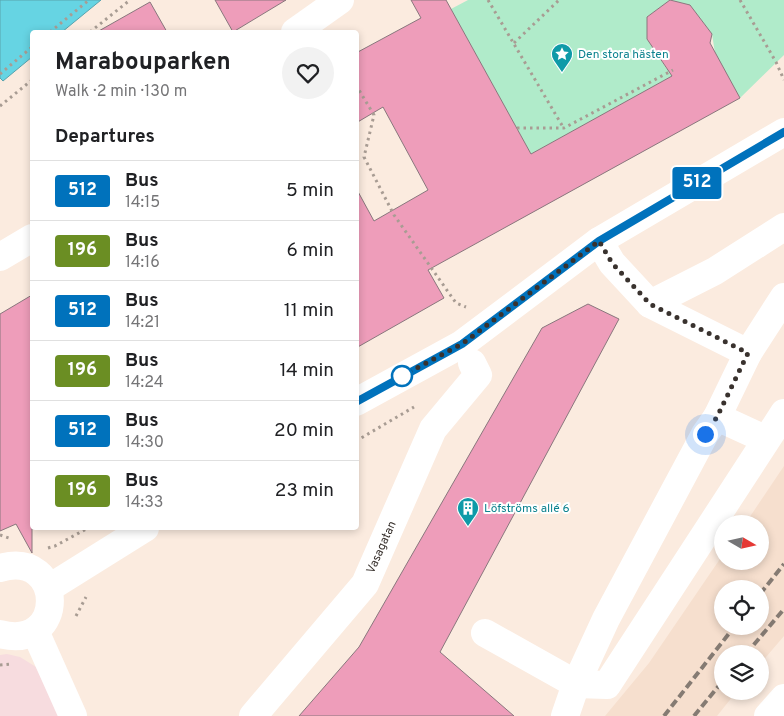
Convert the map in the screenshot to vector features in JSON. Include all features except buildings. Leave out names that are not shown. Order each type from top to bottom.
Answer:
[{"type":"street","points":[[298,30],[340,0]]},
{"type":"street","points":[[359,400],[462,344],[599,241],[784,132]]},
{"type":"street","points":[[650,304],[715,271],[784,227]]},
{"type":"street","points":[[0,257],[30,239]]},
{"type":"street","points":[[599,241],[612,263],[650,304],[748,353]]},
{"type":"street","points":[[565,716],[576,684],[637,558],[705,434],[717,417],[748,353],[784,297]]},
{"type":"street","name":"Vasagatan","points":[[253,716],[365,584],[433,429],[478,375],[472,363]]},
{"type":"street","points":[[485,633],[576,684],[607,685],[765,439],[784,413]]},
{"type":"street","points":[[717,417],[765,439]]},
{"type":"street","points":[[49,588],[142,530]]},
{"type":"street","points":[[0,568],[11,565],[23,566],[34,570],[49,588],[51,600],[49,612],[44,623],[35,631],[24,636],[12,637],[0,634]]},
{"type":"street","points":[[35,631],[73,716]]},
{"type":"street","points":[[768,716],[784,698]]},
{"type":"path","points":[[52,30],[89,0]]},
{"type":"path","points":[[92,30],[130,0]]},
{"type":"path","points":[[488,0],[564,128]]},
{"type":"path","points":[[514,43],[559,0]]},
{"type":"path","points":[[740,0],[776,62],[784,80]]},
{"type":"path","points":[[0,74],[30,49]]},
{"type":"path","points":[[517,128],[564,128],[673,70]]},
{"type":"path","points":[[0,106],[30,82]]},
{"type":"path","points":[[359,90],[374,115],[364,157],[394,215],[456,303],[471,309]]},
{"type":"path","points":[[359,439],[416,406]]},
{"type":"path","points":[[42,549],[55,546],[84,530]]},
{"type":"path","points":[[0,534],[17,540]]},
{"type":"shaded area","points":[[784,466],[784,636],[769,654],[769,645],[714,645],[714,700],[730,700],[717,716],[605,716],[649,663],[714,568],[714,570],[769,570],[769,515],[751,515]]},
{"type":"shaded area","points":[[7,654],[20,657],[36,667],[59,716],[0,716],[0,655]]},
{"type":"green space","points":[[468,0],[670,0],[647,17],[647,39],[666,68],[674,75],[531,154],[451,9]]},
{"type":"green space","points":[[670,0],[784,0],[784,55],[740,98],[715,53],[712,34],[690,5]]},
{"type":"water","points":[[0,0],[101,0],[64,30],[30,30],[30,59],[3,81],[0,78]]},
{"type":"railway","points":[[769,583],[784,564]]},
{"type":"railway","points":[[754,645],[784,609]]},
{"type":"railway","points":[[664,716],[728,635]]},
{"type":"railway","points":[[694,716],[714,692]]},
{"type":"bus line","name":"512","points":[[359,400],[462,344],[599,241],[784,132]]},
{"type":"place","name":"Den stora hästen","points":[[562,73]]},
{"type":"place","name":"Löfströms allé 6","points":[[468,527]]},
{"type":"route","points":[[402,376],[462,344],[599,241],[612,263],[650,304],[748,353],[717,417],[705,434]]}]
